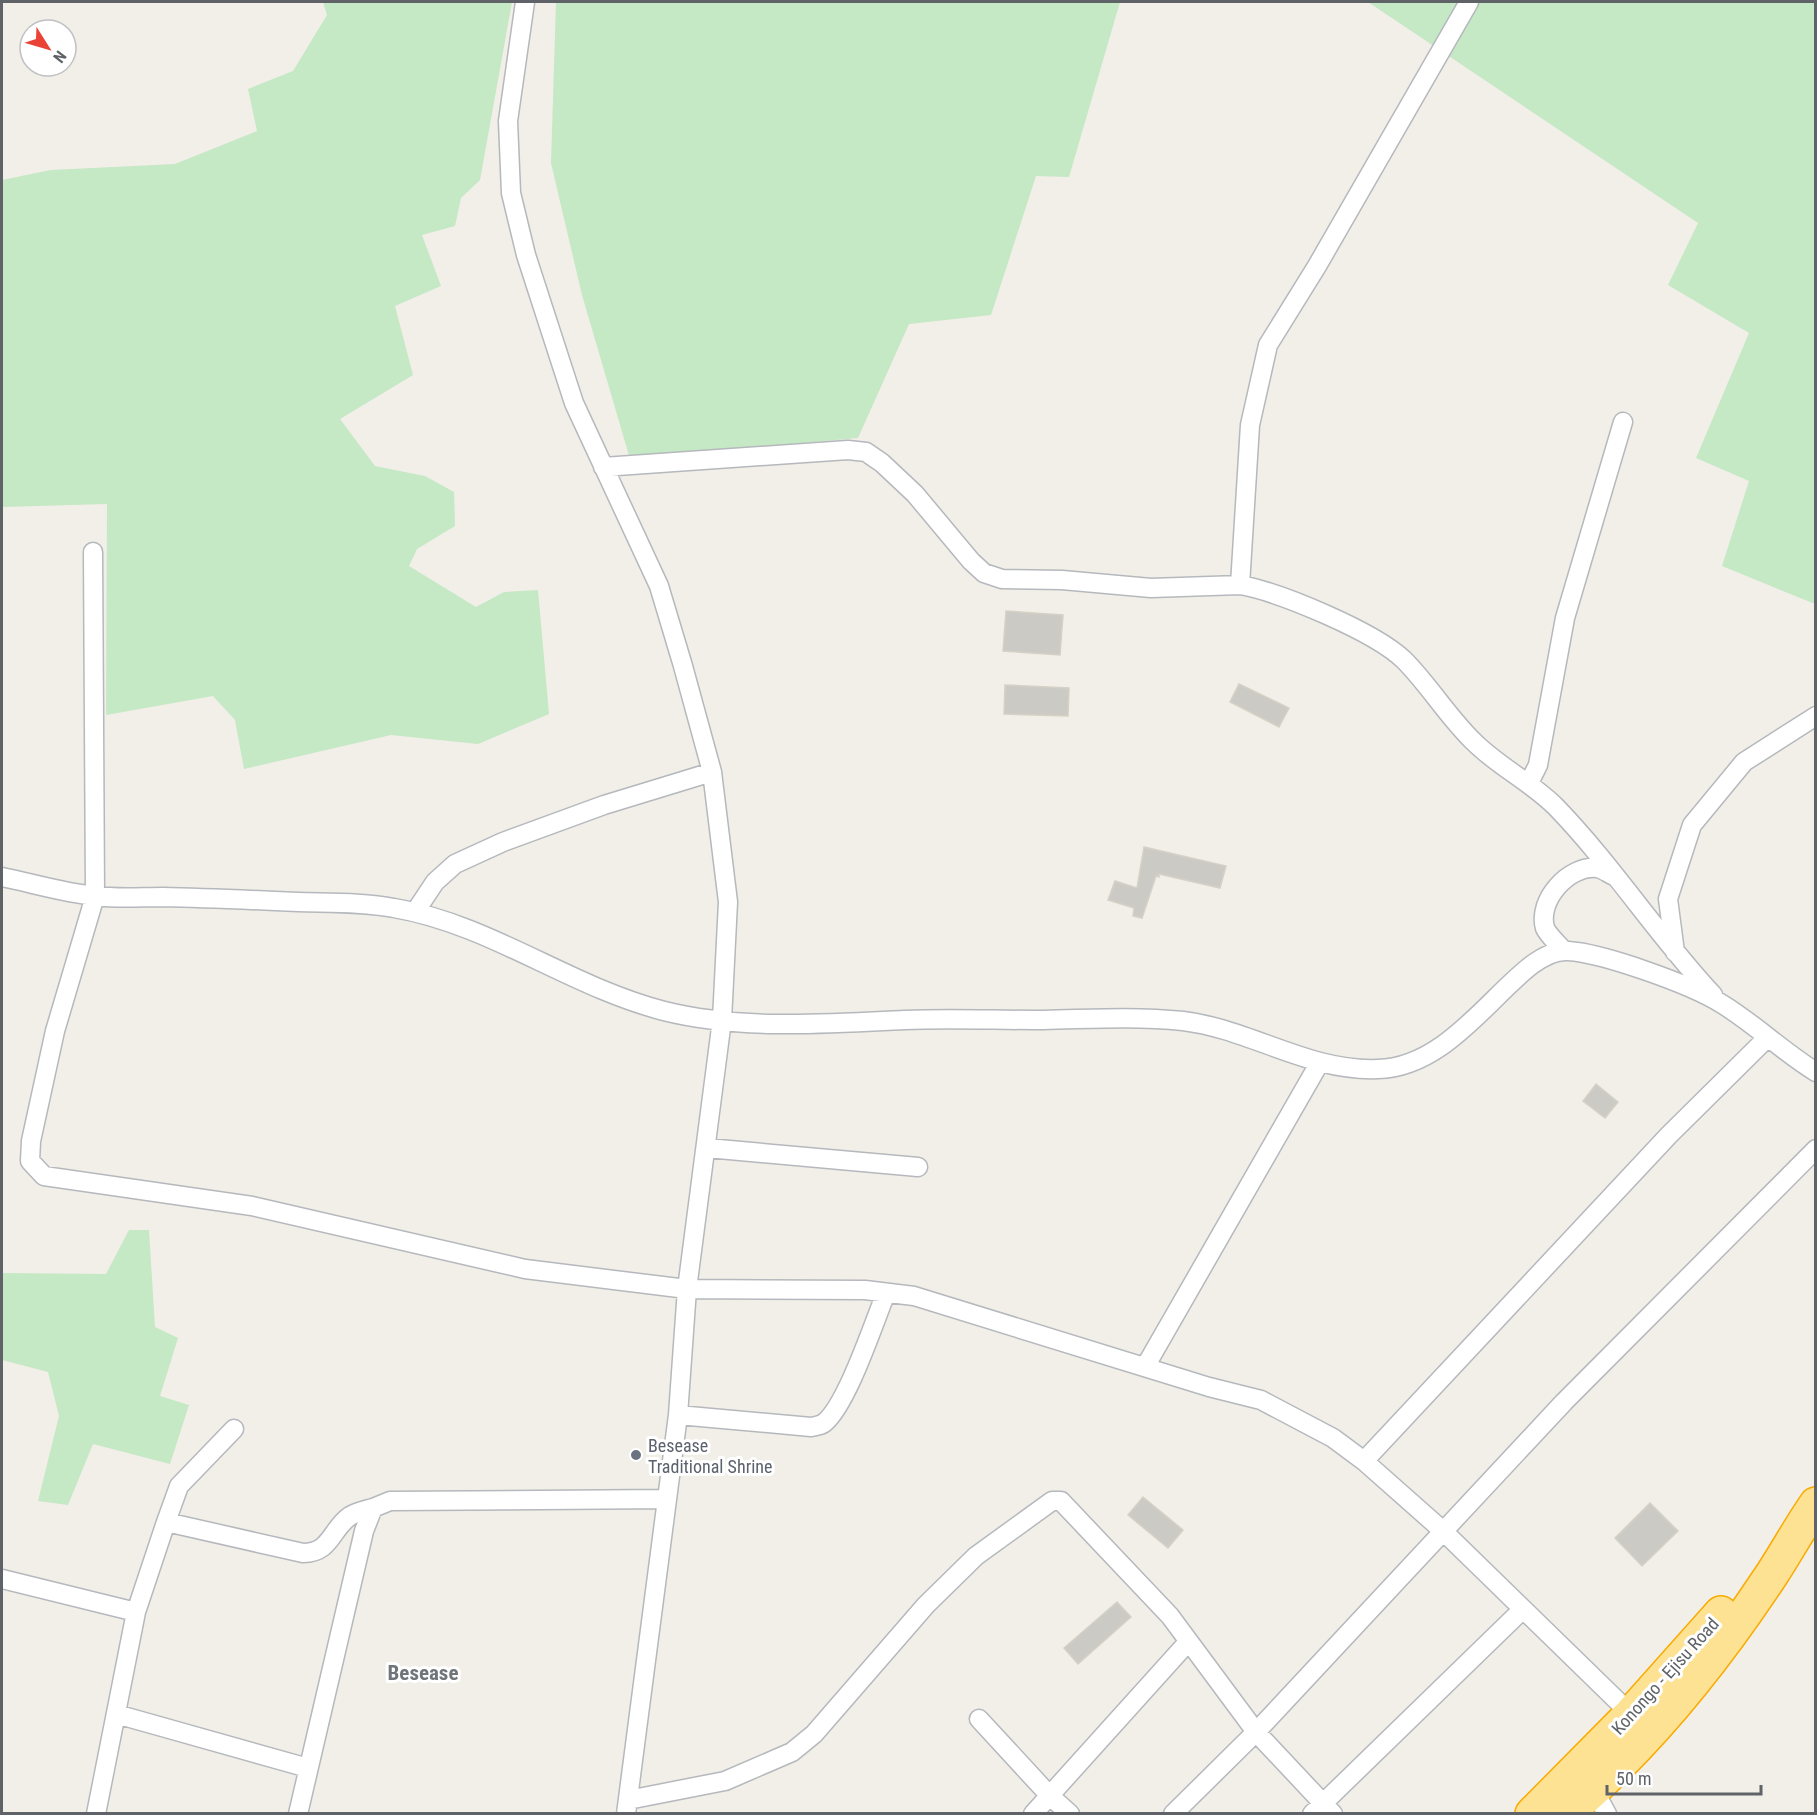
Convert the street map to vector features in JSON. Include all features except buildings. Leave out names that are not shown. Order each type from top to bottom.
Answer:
[{"type":"highway","name":"Konongo - Ejisu Road","points":[[1532,1814],[1641,1723],[1730,1635],[1773,1574],[1794,1535],[1815,1504]]},
{"type":"highway","name":"Konongo - Ejisu Road","points":[[1566,1814],[1601,1802],[1641,1723]]},
{"type":"street","points":[[525,2],[508,121],[512,194],[526,255],[574,403],[659,586],[712,772],[728,902],[722,1020],[687,1289],[678,1415],[627,1807],[725,1781],[792,1752],[814,1734],[926,1605],[976,1556],[1052,1501],[1061,1501],[1170,1616],[1256,1732],[1322,1810],[1523,1609]]},
{"type":"street","points":[[1240,585],[1250,424],[1268,345],[1323,256],[1468,2]]},
{"type":"street","points":[[1529,783],[1538,765],[1565,618],[1623,422]]},
{"type":"street","points":[[603,467],[848,450],[866,452],[915,494],[970,561],[984,573],[1002,579],[1062,580],[1151,588],[1240,585],[1285,599],[1367,634],[1389,646],[1412,669],[1475,743],[1529,783],[1582,836],[1675,954],[1723,1005]]},
{"type":"street","points":[[93,552],[95,896],[55,1031],[31,1141],[30,1161],[44,1176],[252,1206],[525,1269],[687,1289],[865,1290],[914,1296],[1261,1400],[1333,1438],[1364,1461],[1442,1530],[1641,1723]]},
{"type":"street","points":[[1675,954],[1668,899],[1692,825],[1744,762],[1815,716]]},
{"type":"street","points":[[415,912],[435,882],[455,864],[503,842],[604,805],[712,772]]},
{"type":"street","points":[[1563,950],[1545,928],[1545,909],[1555,891],[1567,877],[1582,870],[1598,868],[1616,877]]},
{"type":"street","points":[[2,877],[95,896],[345,903],[415,912],[516,950],[587,983],[663,1010],[722,1020],[801,1023],[1060,1019],[1186,1022],[1223,1029],[1345,1069],[1381,1070],[1406,1066],[1436,1052],[1463,1032],[1534,963],[1563,950],[1591,955],[1687,986],[1723,1005],[1815,1072]]},
{"type":"street","points":[[1364,1461],[1669,1135],[1767,1038]]},
{"type":"street","points":[[1145,1367],[1320,1062]]},
{"type":"street","points":[[707,1148],[918,1167]]},
{"type":"street","points":[[1173,1814],[1256,1732],[1563,1402],[1815,1149]]},
{"type":"street","points":[[678,1415],[811,1427],[822,1425],[832,1415],[855,1370],[886,1293]]},
{"type":"street","points":[[96,1814],[136,1612],[166,1522],[179,1486],[234,1429]]},
{"type":"street","points":[[166,1522],[303,1553],[315,1553],[329,1542],[350,1516],[390,1502],[666,1498]]},
{"type":"street","points":[[298,1814],[364,1531],[373,1508]]},
{"type":"street","points":[[2,1580],[136,1612]]},
{"type":"street","points":[[1034,1814],[1188,1642]]},
{"type":"street","points":[[116,1714],[308,1768]]},
{"type":"street","points":[[979,1719],[1050,1796],[1070,1814]]},
{"type":"green space","points":[[323,2],[512,2],[480,180],[461,198],[455,226],[422,235],[441,286],[395,306],[413,375],[340,419],[375,466],[425,476],[454,492],[455,526],[417,549],[409,566],[476,607],[504,592],[538,590],[549,714],[478,744],[391,735],[244,769],[235,720],[213,696],[106,715],[107,504],[2,507],[2,180],[51,170],[175,164],[257,131],[248,89],[293,71],[327,15]]},
{"type":"green space","points":[[556,2],[1120,2],[1069,177],[1036,176],[991,315],[909,324],[858,438],[630,459],[582,295],[551,163]]},
{"type":"green space","points":[[1368,2],[1815,2],[1815,604],[1722,566],[1749,481],[1696,458],[1749,333],[1668,285],[1698,223]]},
{"type":"green space","points":[[129,1230],[149,1230],[155,1327],[178,1338],[160,1396],[189,1405],[170,1464],[93,1444],[68,1505],[38,1501],[59,1416],[48,1372],[2,1360],[2,1273],[106,1274]]},
{"type":"place","name":"Besease Traditional Shrine","points":[[636,1455]]},
{"type":"district","name":"Besease","points":[[423,1673]]}]
